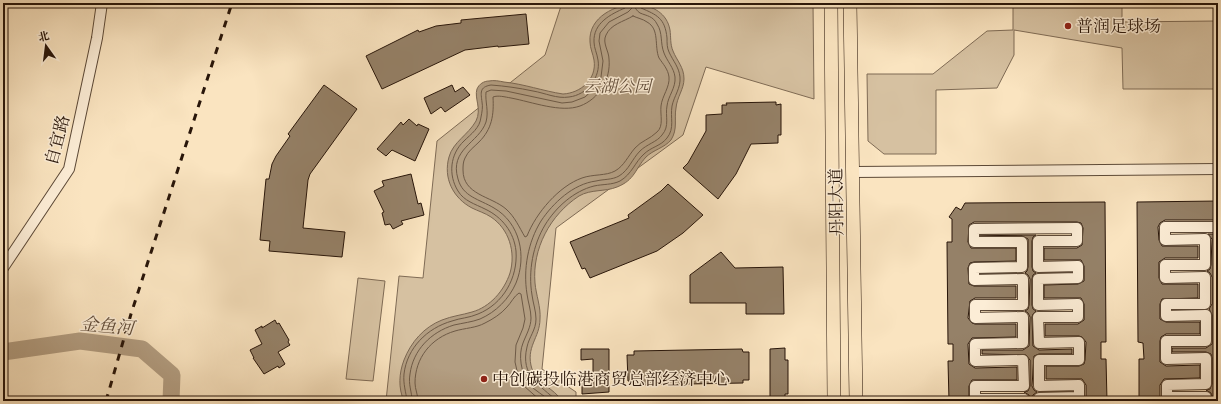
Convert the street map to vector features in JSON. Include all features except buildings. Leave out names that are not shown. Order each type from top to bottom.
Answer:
[{"type":"main road","name":"丹阳大道","points":[[830,3],[834,398]]},
{"type":"main road","name":"丹阳大道","points":[[850,3],[856,398]]},
{"type":"main road","points":[[832,210],[854,211]]},
{"type":"main road","points":[[834,398],[856,398]]},
{"type":"street","name":"自宜路","points":[[3,268],[69,169],[97,38],[102,3]]},
{"type":"street","points":[[853,172],[1218,169]]},
{"type":"street","points":[[1206,401],[1206,397],[1167,397],[1166,384],[1206,384],[1206,358],[1166,359],[1166,341],[1206,341],[1206,316],[1166,316],[1166,304],[1205,304],[1205,277],[1165,278],[1164,265],[1205,265],[1205,239],[1165,240],[1164,227],[1218,226]]},
{"type":"street","points":[[1024,401],[1024,399],[975,399],[975,386],[1024,386],[1024,360],[975,361],[975,344],[1023,343],[1023,317],[975,318],[974,306],[1023,305],[1023,279],[974,280],[974,268],[1022,267],[1022,242],[974,242],[974,230],[1077,228],[1077,241],[1038,241],[1038,267],[1078,266],[1078,278],[1038,279],[1038,305],[1078,304],[1078,317],[1038,317],[1038,343],[1079,342],[1079,360],[1039,360],[1039,386],[1079,385],[1079,397],[1039,398],[1039,401]]},
{"type":"green space","name":"云湖公园","points":[[562,3],[813,3],[814,99],[706,67],[683,135],[556,228],[542,369],[576,392],[576,401],[386,401],[399,276],[423,278],[437,141],[545,55]]},
{"type":"green space","points":[[1013,3],[1122,3],[1122,22],[1215,21],[1215,89],[1123,89],[1122,48],[1014,30],[1014,55],[997,88],[936,90],[936,154],[884,154],[868,141],[867,74],[933,74],[987,31],[1013,30]]},
{"type":"green space","points":[[358,278],[385,281],[373,381],[346,379]]},
{"type":"green space","points":[[641,399],[746,399],[748,401],[630,401]]},
{"type":"water","points":[[637,4],[658,11],[666,19],[670,30],[672,48],[683,71],[684,83],[675,112],[674,132],[671,140],[646,157],[628,181],[612,189],[593,191],[584,194],[569,204],[559,213],[552,223],[540,246],[535,270],[535,283],[540,310],[540,319],[538,332],[531,349],[530,361],[534,374],[562,401],[404,401],[400,386],[401,370],[407,353],[414,341],[435,323],[450,317],[479,310],[485,306],[496,297],[504,286],[512,265],[510,242],[507,234],[491,217],[465,204],[460,199],[451,187],[447,172],[447,165],[451,152],[457,143],[473,126],[478,117],[476,92],[478,87],[484,82],[495,81],[519,84],[563,94],[582,88],[593,73],[594,60],[590,42],[591,33],[598,19],[612,9]]},
{"type":"waterway","name":"金鱼河","points":[[3,352],[80,341],[142,349],[172,375],[171,401]]},
{"type":"railway","points":[[106,401],[131,314],[232,3]]},
{"type":"place","name":"普润足球场","points":[[1068,26]]},
{"type":"place","name":"中创碳投临港商贸总部经济中心","points":[[484,379]]}]
